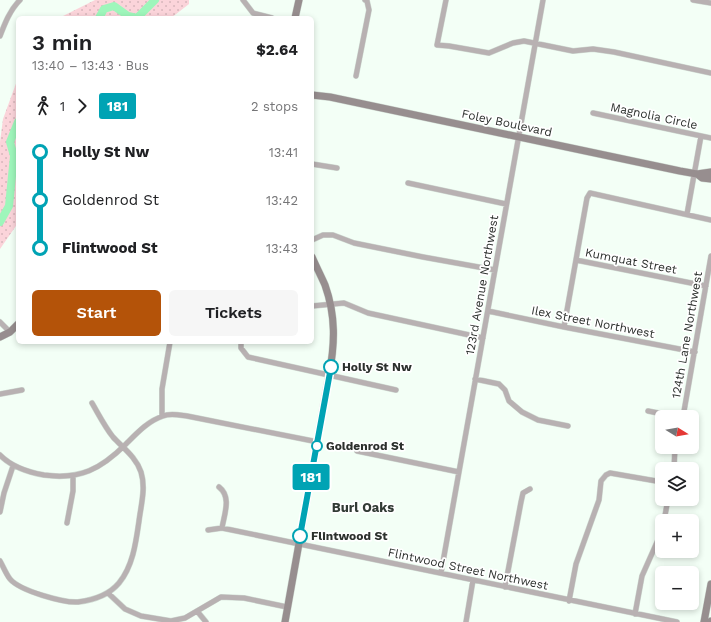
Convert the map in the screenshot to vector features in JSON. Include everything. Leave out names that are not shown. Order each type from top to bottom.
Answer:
[{"type":"street","points":[[0,36],[2,27],[8,16],[20,0]]},
{"type":"street","points":[[243,0],[253,13],[264,16]]},
{"type":"street","points":[[295,16],[299,0]]},
{"type":"street","points":[[356,76],[369,10],[366,0]]},
{"type":"street","points":[[446,0],[437,45],[488,53],[513,43],[524,41],[573,51],[593,49],[614,52],[711,73]]},
{"type":"street","name":"123rd Avenue Northwest","points":[[441,573],[543,0]]},
{"type":"street","points":[[693,0],[711,3]]},
{"type":"street","name":"Foley Boulevard","points":[[314,95],[330,97],[696,173],[711,172]]},
{"type":"street","name":"Magnolia Circle","points":[[593,113],[711,138]]},
{"type":"street","points":[[687,214],[696,173],[701,136]]},
{"type":"street","points":[[314,164],[337,168]]},
{"type":"street","name":"Foley Boulevard","points":[[696,173],[702,178],[711,179]]},
{"type":"street","points":[[408,184],[506,204]]},
{"type":"street","points":[[564,328],[587,198],[590,193],[711,220]]},
{"type":"street","points":[[314,239],[323,235],[333,235],[354,243],[495,270]]},
{"type":"street","name":"124th Lane Northwest","points":[[684,410],[711,256]]},
{"type":"street","name":"Kumquat Street","points":[[576,260],[706,286]]},
{"type":"street","points":[[285,622],[330,375],[334,338],[330,303],[325,285],[314,261]]},
{"type":"street","points":[[314,306],[330,303],[344,303],[368,313],[483,338]]},
{"type":"street","name":"Ilex Street Northwest","points":[[488,311],[564,328],[695,352]]},
{"type":"street","points":[[0,322],[10,332]]},
{"type":"street","points":[[0,337],[10,332],[16,326]]},
{"type":"street","points":[[162,416],[162,389],[170,344]]},
{"type":"street","points":[[241,344],[241,348],[248,357],[396,390]]},
{"type":"street","points":[[475,379],[499,384],[505,390],[509,401],[522,412],[538,420],[568,426]]},
{"type":"street","points":[[0,394],[22,390]]},
{"type":"street","points":[[0,561],[11,580],[22,588],[45,596],[77,602],[108,593],[119,583],[128,568],[137,533],[142,502],[143,485],[141,473],[136,461],[113,436],[102,421],[92,403]]},
{"type":"street","points":[[648,411],[655,412]]},
{"type":"street","points":[[0,455],[13,466],[40,474],[52,476],[73,476],[103,464],[142,428],[162,416],[171,414],[318,442]]},
{"type":"street","points":[[357,451],[459,472]]},
{"type":"street","points":[[0,512],[4,493],[13,466]]},
{"type":"street","points":[[569,600],[576,564],[599,500],[601,481],[610,473],[655,481]]},
{"type":"street","points":[[67,523],[73,491],[73,476]]},
{"type":"street","points":[[219,487],[225,493],[226,499],[222,528]]},
{"type":"street","points":[[506,587],[523,493],[530,489]]},
{"type":"street","name":"Flintwood Street Northwest","points":[[208,530],[222,528],[569,600],[634,614],[646,619],[677,622]]},
{"type":"street","points":[[634,614],[642,576],[655,547]]},
{"type":"street","points":[[466,622],[473,580]]},
{"type":"street","points":[[704,622],[711,584]]},
{"type":"street","points":[[108,593],[125,609],[141,616],[171,621],[185,618],[221,597],[244,598],[287,606]]},
{"type":"street","points":[[197,611],[206,622]]},
{"type":"shaded area","points":[[95,0],[189,0],[189,4],[174,16],[63,16]]},
{"type":"shaded area","points":[[16,83],[16,226],[0,249],[0,142],[3,119]]},
{"type":"waterway","points":[[139,16],[155,0]]},
{"type":"waterway","points":[[100,16],[104,9],[114,6],[128,16]]},
{"type":"waterway","points":[[0,222],[9,206],[14,156],[10,142],[16,127]]},
{"type":"bus line","name":"181","points":[[300,536],[331,367]]},
{"type":"place","name":"Holly St Nw","points":[[331,367]]},
{"type":"place","name":"Goldenrod St","points":[[317,446]]},
{"type":"place","name":"Flintwood St","points":[[300,536]]},
{"type":"district","name":"Burl Oaks","points":[[363,507]]}]
